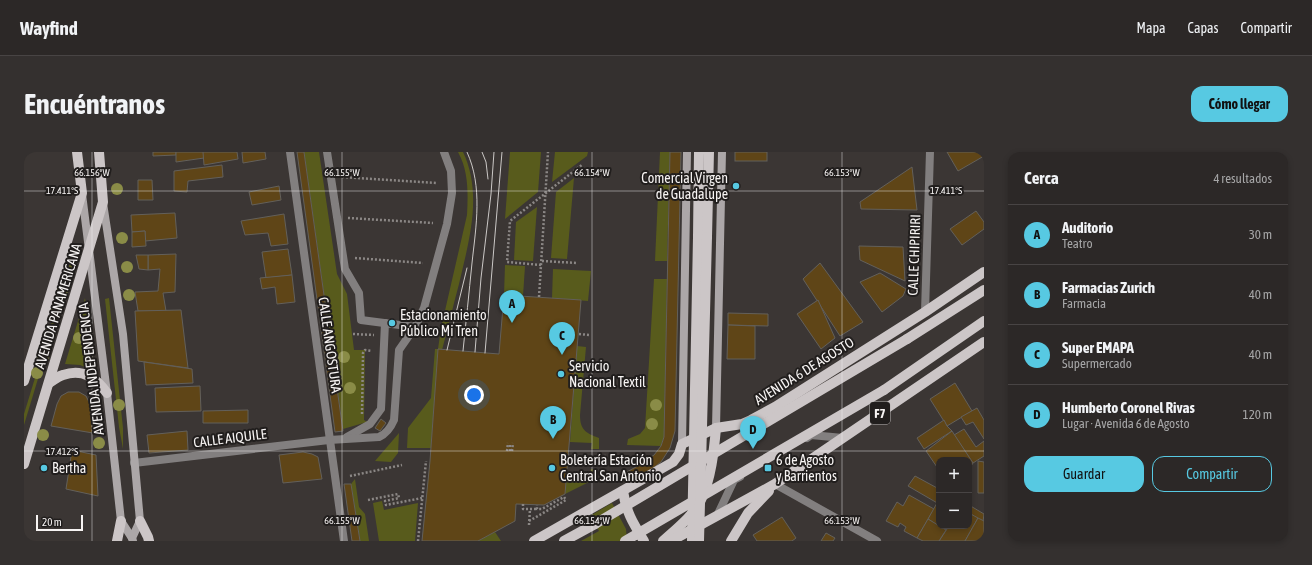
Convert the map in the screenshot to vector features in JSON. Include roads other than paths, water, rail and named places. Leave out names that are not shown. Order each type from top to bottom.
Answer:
[{"type":"main road","points":[[77,152],[82,193]]},
{"type":"main road","points":[[99,152],[103,202],[123,334],[140,521],[149,541]]},
{"type":"main road","points":[[534,541],[673,462],[679,454],[682,444],[687,152]]},
{"type":"main road","points":[[699,152],[703,237],[699,541]]},
{"type":"main road","points":[[692,541],[703,237],[709,152]]},
{"type":"main road","points":[[663,541],[681,525],[700,502],[714,450],[716,428],[722,152]]},
{"type":"main road","name":"AVENIDA INDEPENDENCIA","points":[[82,193],[90,249],[121,521],[133,540]]},
{"type":"main road","name":"AVENIDA PANAMERICANA","points":[[24,381],[82,193]]},
{"type":"main road","name":"AVENIDA PANAMERICANA","points":[[24,464],[103,202]]},
{"type":"main road","name":"AVENIDA 6 DE AGOSTO","points":[[682,444],[716,428],[742,424],[775,407],[925,312],[984,272]]},
{"type":"main road","name":"AVENIDA 6 DE AGOSTO","points":[[564,541],[907,339],[984,290]]},
{"type":"main road","points":[[625,541],[884,390],[984,321]]},
{"type":"main road","name":"F7","points":[[671,541],[776,484],[984,342]]},
{"type":"main road","points":[[49,383],[63,375],[76,373],[91,376],[107,393]]},
{"type":"main road","points":[[731,541],[748,513],[776,484]]},
{"type":"main road","points":[[623,491],[630,519],[644,541]]},
{"type":"main road","points":[[117,541],[121,521]]},
{"type":"main road","name":"AVENIDA INDEPENDENCIA","points":[[133,540],[140,521]]},
{"type":"street","name":"CALLE ANGOSTURA","points":[[290,152],[344,541]]},
{"type":"street","points":[[327,152],[345,269],[359,293],[361,320],[415,327]]},
{"type":"street","points":[[344,438],[379,437],[384,434],[394,420],[398,350],[415,327],[424,308],[447,224],[452,193],[451,171],[444,152]]},
{"type":"street","name":"CALLE CHIPIRIRI","points":[[925,312],[930,152]]},
{"type":"street","points":[[344,438],[370,424],[381,409],[385,323]]},
{"type":"street","points":[[716,517],[734,480],[811,435],[843,438]]},
{"type":"street","name":"CALLE AIQUILE","points":[[134,463],[344,438]]},
{"type":"street","points":[[776,484],[877,541]]},
{"type":"tram line","points":[[463,351],[477,207],[475,179],[467,152]]},
{"type":"tram line","points":[[482,152],[486,162],[488,179]]},
{"type":"tram line","points":[[475,352],[494,152]]},
{"type":"tram line","points":[[485,353],[502,152]]},
{"type":"tram line","points":[[447,350],[467,268]]},
{"type":"place","name":"Comercial Virgen de Guadalupe","points":[[736,186]]},
{"type":"place","name":"Estacionamiento Público Mi Tren","points":[[392,323]]},
{"type":"place","name":"Auditorio","points":[[512,323]]},
{"type":"place","name":"Super EMAPA","points":[[562,355]]},
{"type":"place","name":"Servicio Nacional Textil","points":[[561,374]]},
{"type":"place","name":"Farmacias Zurich","points":[[553,439]]},
{"type":"place","name":"Humberto Coronel Rivas","points":[[753,449]]},
{"type":"place","name":"Bertha","points":[[44,468]]},
{"type":"place","name":"Boletería Estación Central San Antonio","points":[[552,468]]},
{"type":"place","name":"6 de Agosto y Barrientos","points":[[768,468]]}]
